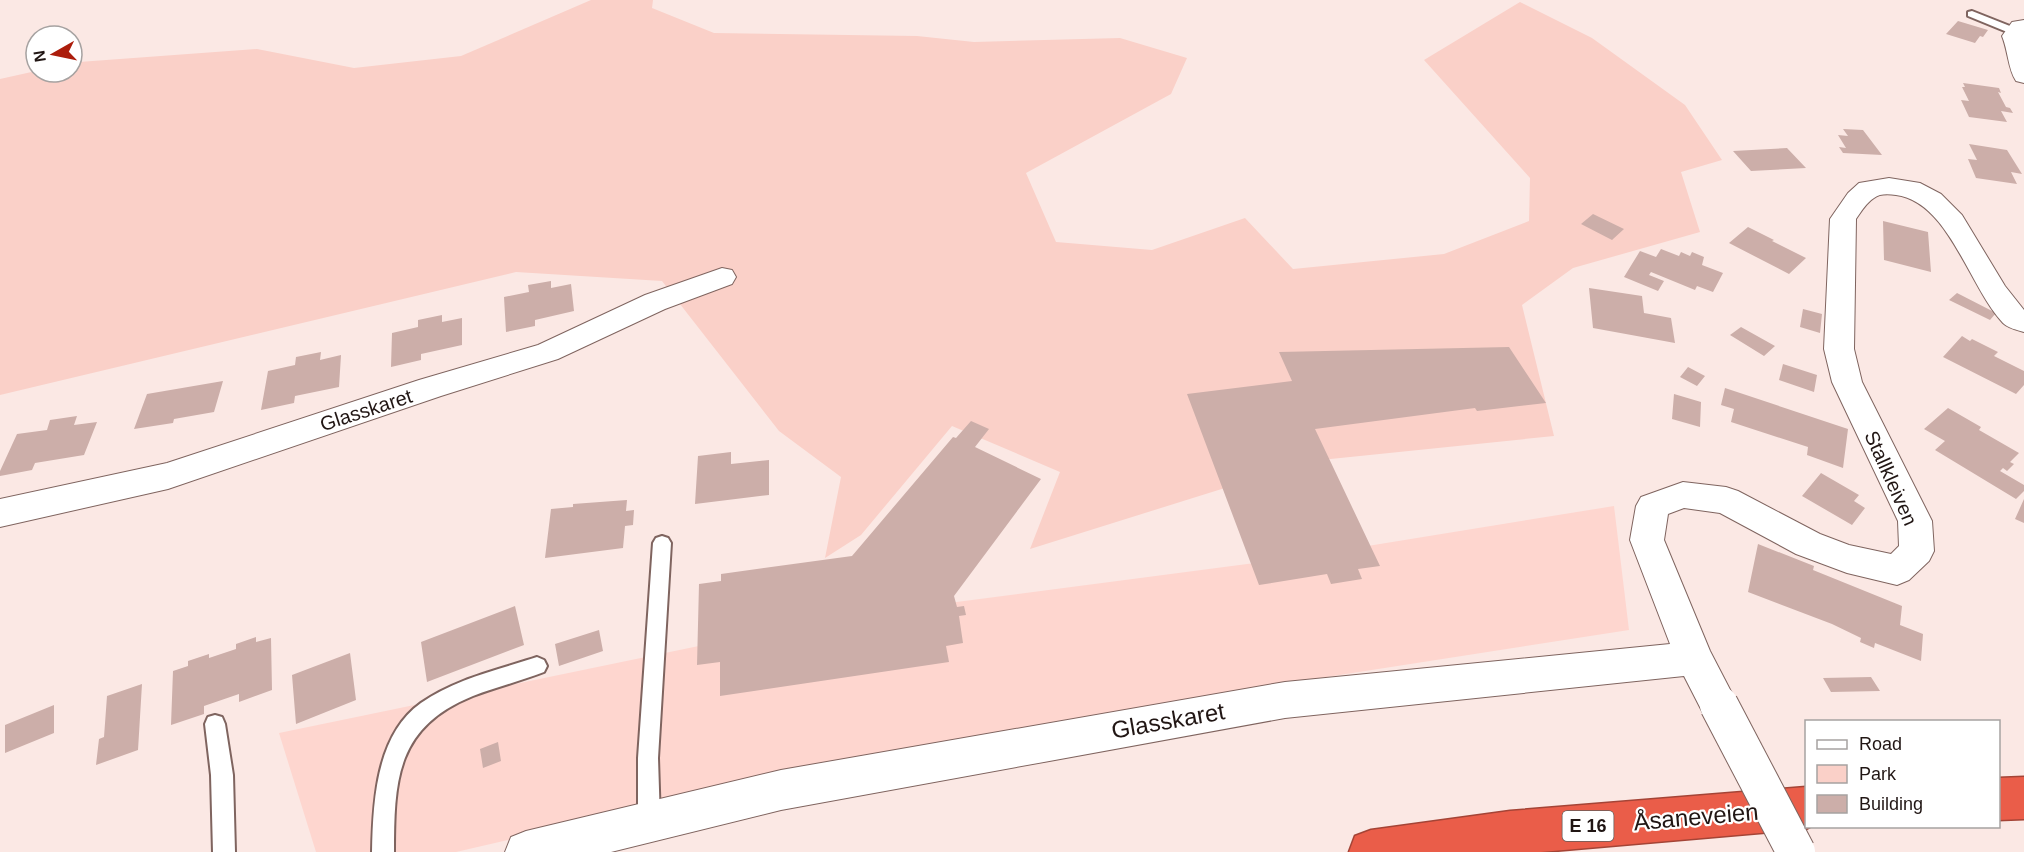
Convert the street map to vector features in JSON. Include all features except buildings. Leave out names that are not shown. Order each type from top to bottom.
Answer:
[{"type":"highway","points":[[2000,799],[2024,798]]},
{"type":"highway","name":"Åsaneveien","points":[[1371,852],[1510,833],[1805,808]]},
{"type":"street","points":[[2020,29],[2013,36],[2019,49],[2024,76]]},
{"type":"street","name":"Stallkleiven","points":[[1796,852],[1694,658],[1647,540],[1653,506],[1683,495],[1726,500],[1808,544],[1837,556],[1897,570],[1917,551],[1915,521],[1847,382],[1839,349],[1843,219],[1857,199],[1868,189],[1889,186],[1911,189],[1932,200],[1953,221],[1994,292],[2015,318],[2024,322]]},
{"type":"street","name":"Glasskaret","points":[[0,513],[168,476],[430,388],[548,352],[655,302],[722,277]]},
{"type":"street","name":"Glasskaret","points":[[526,852],[781,790],[1285,700],[1694,658]]},
{"type":"lane","points":[[1972,14],[2020,29]]},
{"type":"lane","points":[[649,821],[648,758],[662,543]]},
{"type":"lane","points":[[383,852],[384,798],[389,774],[413,723],[427,711],[468,690],[537,666]]},
{"type":"lane","points":[[215,724],[222,775],[224,852]]},
{"type":"shaded area","points":[[1614,506],[1629,630],[1301,681],[804,772],[456,852],[316,852],[279,733],[834,618],[1300,557]]},
{"type":"green space","points":[[591,0],[653,0],[652,8],[714,33],[917,36],[974,42],[1120,38],[1187,58],[1171,94],[1026,173],[1056,242],[1152,250],[1245,218],[1293,269],[1444,254],[1529,221],[1530,178],[1424,60],[1520,2],[1592,38],[1685,105],[1722,160],[1681,172],[1700,232],[1573,268],[1522,305],[1554,436],[1311,461],[1030,549],[1060,472],[952,426],[861,535],[825,558],[841,477],[779,431],[662,281],[516,272],[0,395],[0,79],[24,74],[24,84],[84,84],[84,62],[257,49],[354,68],[461,56]]}]
